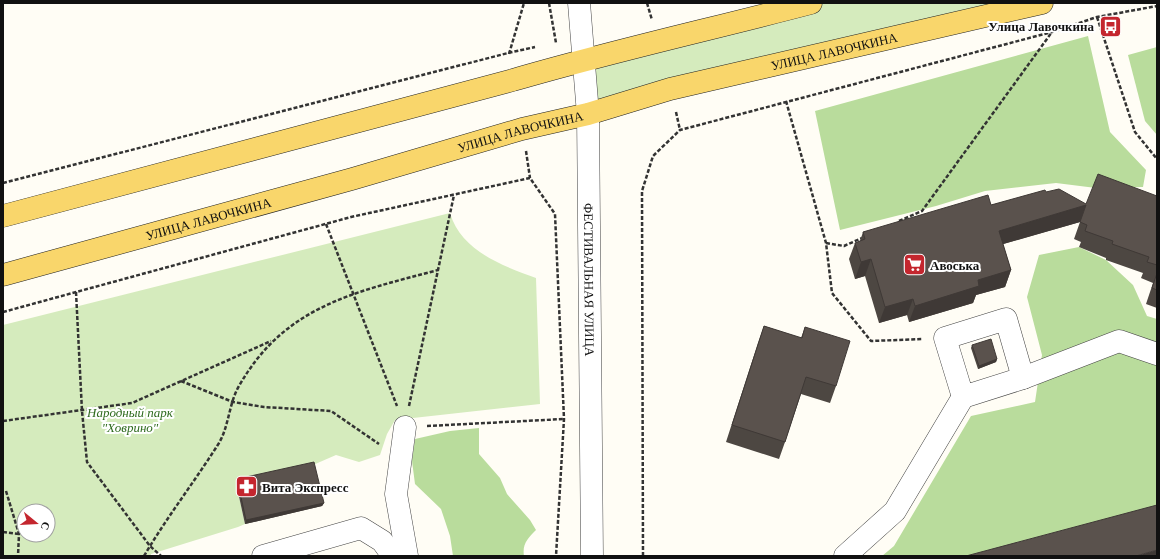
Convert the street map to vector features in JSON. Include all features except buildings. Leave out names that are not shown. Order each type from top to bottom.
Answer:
[{"type":"main road","points":[[3,216],[506,82],[585,59],[811,3]]},
{"type":"main road","name":"УЛИЦА ЛАВОЧКИНА","points":[[3,275],[352,179],[522,129],[588,114],[670,89],[1042,3]]},
{"type":"street","name":"ФЕСТИВАЛЬНАЯ УЛИЦА","points":[[579,3],[585,59],[588,114],[592,556]]},
{"type":"street","points":[[963,397],[945,338],[1006,319],[1023,378]]},
{"type":"street","points":[[845,556],[895,511],[963,397],[1023,378],[1119,341],[1157,354]]},
{"type":"street","points":[[405,427],[396,494],[407,556]]},
{"type":"street","points":[[264,556],[361,528],[382,541],[393,556]]},
{"type":"path","points":[[508,53],[524,3]]},
{"type":"path","points":[[549,3],[556,43],[549,45]]},
{"type":"path","points":[[643,556],[642,191],[653,156],[680,130],[1052,32],[1097,17],[1157,6]]},
{"type":"path","points":[[1097,17],[1135,132],[1157,159]]},
{"type":"path","points":[[894,224],[922,211],[1052,32]]},
{"type":"path","points":[[3,183],[508,53],[542,46]]},
{"type":"path","points":[[786,101],[826,243],[832,293],[871,341],[945,338]]},
{"type":"path","points":[[1151,152],[1157,151]]},
{"type":"path","points":[[3,312],[326,224],[530,178],[555,214],[564,419],[556,556]]},
{"type":"path","points":[[405,427],[454,195]]},
{"type":"path","points":[[326,224],[405,427]]},
{"type":"path","points":[[826,243],[844,246],[866,237]]},
{"type":"path","points":[[3,421],[132,403],[272,340],[318,308],[353,293],[438,270]]},
{"type":"path","points":[[76,292],[82,411],[87,462],[150,546],[161,556]]},
{"type":"path","points":[[144,556],[220,441],[239,386],[272,340]]},
{"type":"path","points":[[181,381],[233,402],[264,407],[332,411],[400,459]]},
{"type":"path","points":[[405,427],[564,419]]},
{"type":"path","points":[[6,491],[16,524]]},
{"type":"path","points":[[3,532],[16,534]]},
{"type":"path","points":[[18,556],[19,543]]},
{"type":"green space","points":[[811,3],[1042,3],[588,114],[585,59]]},
{"type":"green space","points":[[1088,36],[1110,132],[1146,170],[1143,187],[1096,188],[1056,183],[985,191],[936,206],[840,230],[815,111]]},
{"type":"green space","points":[[1157,47],[1157,135],[1145,121],[1128,55]]},
{"type":"green space","name":"Народный парк \"Ховрино\"","points":[[450,213],[463,238],[473,247],[497,262],[536,278],[540,404],[395,420],[387,434],[380,455],[359,462],[336,455],[313,465],[236,483],[245,524],[151,554],[151,556],[3,556],[3,325]]},
{"type":"green space","points":[[1079,247],[1106,260],[1133,285],[1147,316],[1157,319],[1157,506],[966,556],[882,556],[894,546],[971,416],[1035,402],[1042,355],[1027,297],[1039,255]]},
{"type":"green space","points":[[479,428],[479,454],[500,478],[507,494],[530,520],[536,530],[525,545],[524,556],[453,556],[450,536],[441,509],[415,484],[412,461],[415,439],[450,431]]},
{"type":"place","name":"Улица Лавочкина","points":[[1110,26]]},
{"type":"place","name":"Авоська","points":[[914,265]]},
{"type":"place","name":"Вита Экспресс","points":[[246,487]]}]
